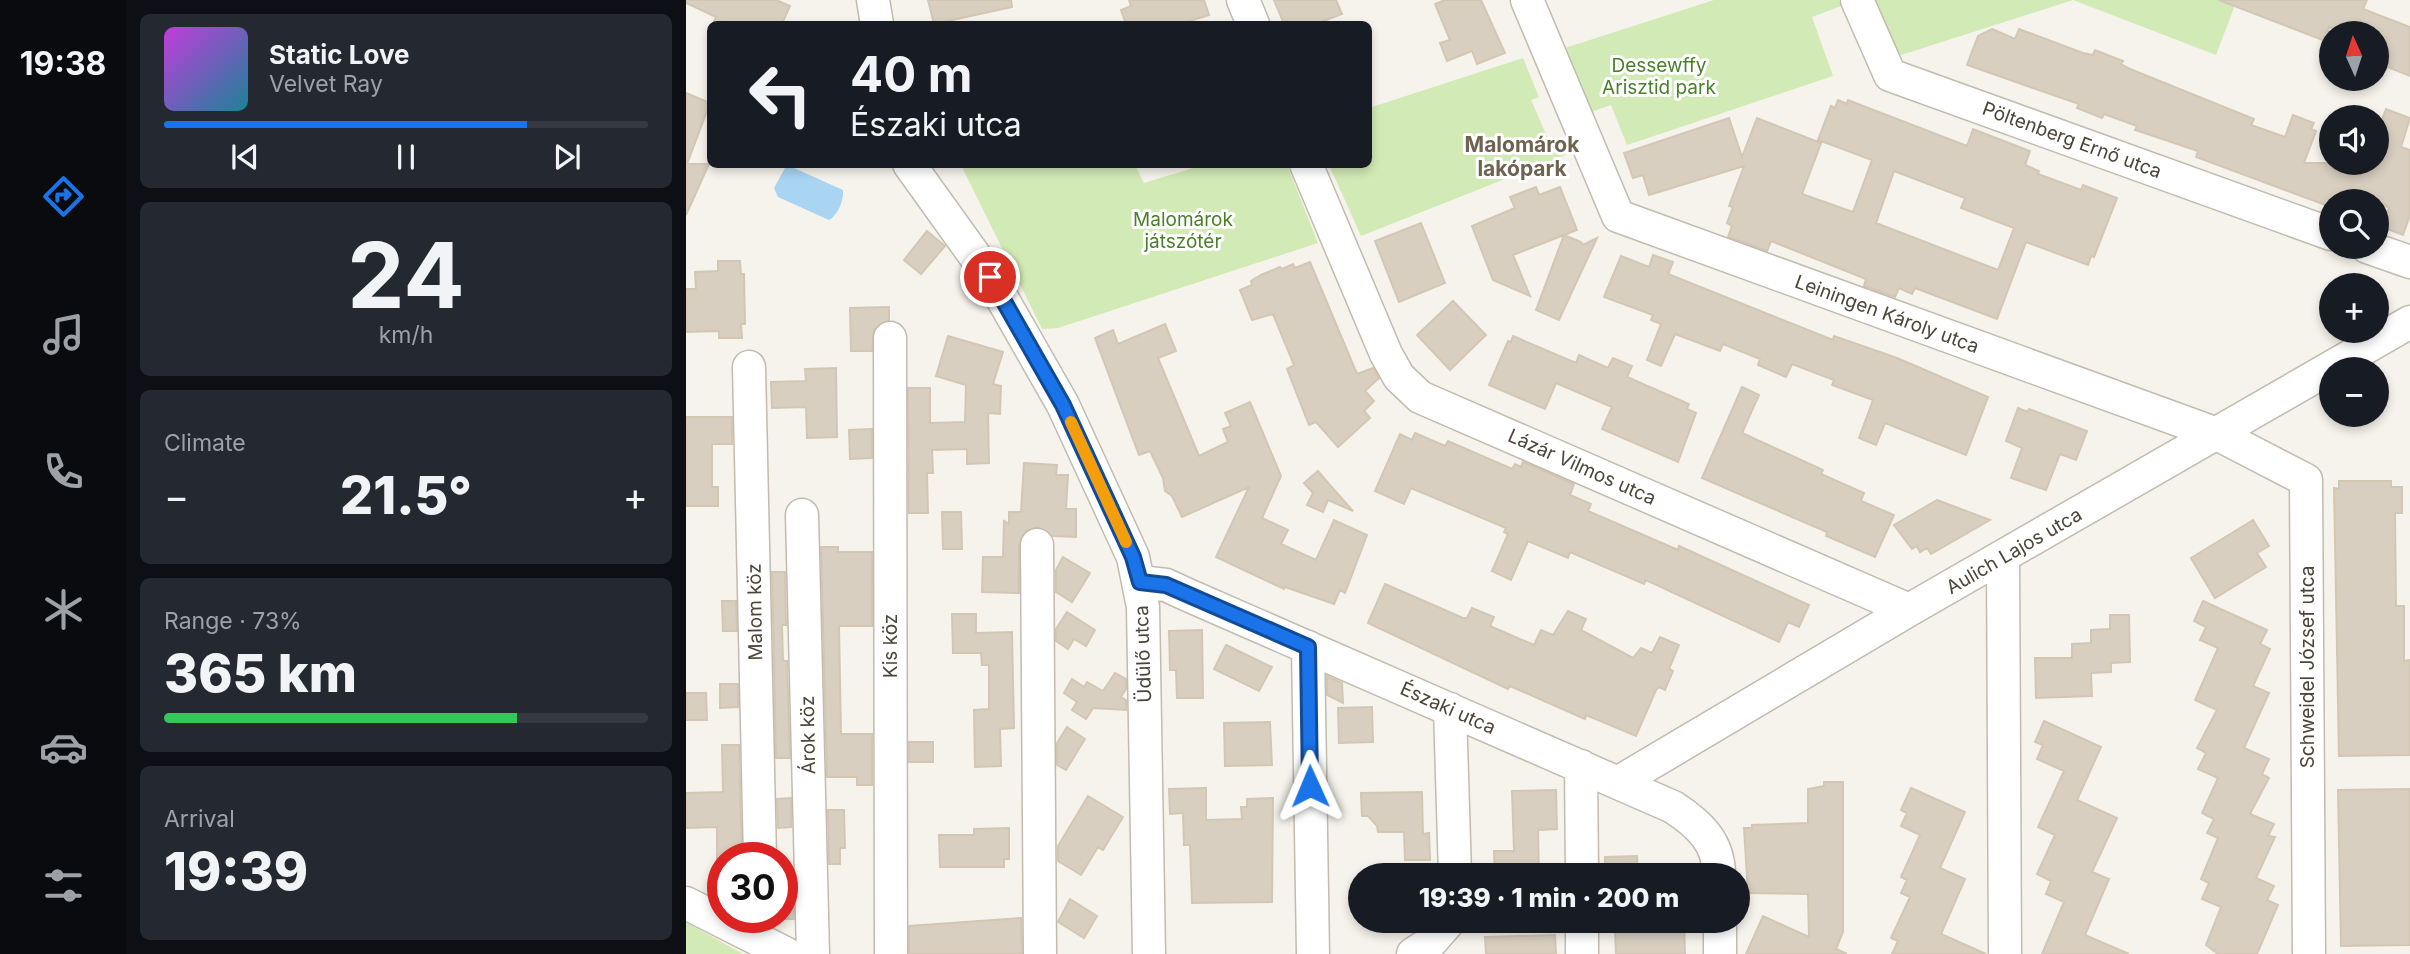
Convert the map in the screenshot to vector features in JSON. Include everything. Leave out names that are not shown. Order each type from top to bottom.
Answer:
[{"type":"street","points":[[873,0],[876,21]]},
{"type":"street","points":[[1244,0],[1252,21]]},
{"type":"street","name":"Leiningen Károly utca","points":[[1527,0],[1618,216],[2217,434]]},
{"type":"street","name":"Pöltenberg Ernő utca","points":[[1857,0],[1890,75],[2319,230]]},
{"type":"street","name":"Üdülő utca","points":[[912,168],[990,277],[1063,405],[1133,557],[1140,582],[1149,954]]},
{"type":"street","name":"Lázár Vilmos utca","points":[[1308,168],[1386,354],[1399,377],[1420,397],[1909,610]]},
{"type":"street","points":[[2389,255],[2410,262]]},
{"type":"street","name":"Aulich Lajos utca","points":[[1619,782],[1909,610],[2003,559],[2410,322]]},
{"type":"street","name":"Kis köz","points":[[890,338],[891,954]]},
{"type":"street","name":"Malom köz","points":[[749,367],[760,842]]},
{"type":"street","name":"Schweidel József utca","points":[[2217,434],[2306,480],[2309,954]]},
{"type":"street","name":"Árok köz","points":[[803,516],[813,954]]},
{"type":"street","points":[[1037,545],[1040,954]]},
{"type":"street","points":[[2003,559],[2005,954]]},
{"type":"street","name":"Északi utca","points":[[1140,582],[1166,585],[1619,782],[1694,821],[1710,838],[1717,853],[1718,863]]},
{"type":"street","points":[[1308,647],[1312,954]]},
{"type":"street","points":[[1450,709],[1455,863]]},
{"type":"street","points":[[1581,766],[1582,863]]},
{"type":"street","points":[[686,903],[770,937]]},
{"type":"street","points":[[1413,954],[1441,933]]},
{"type":"street","points":[[1582,933],[1582,954]]},
{"type":"street","points":[[1720,933],[1720,954]]},
{"type":"green space","name":"Dessewffy Arisztid park","points":[[1714,0],[1839,0],[1841,6],[1812,17],[1833,76],[1627,145],[1611,105],[1588,113],[1562,49]]},
{"type":"green space","points":[[1871,0],[2073,0],[1895,57]]},
{"type":"green space","points":[[2073,0],[2237,0],[2216,55]]},
{"type":"green space","points":[[1523,58],[1539,97],[1531,100],[1554,152],[1564,149],[1566,155],[1361,236],[1330,168],[1372,168],[1372,107]]},
{"type":"green space","name":"Malomárok játszótér","points":[[962,168],[1136,168],[1144,183],[1193,168],[1288,168],[1318,243],[1058,328],[1042,329]]},
{"type":"green space","points":[[686,922],[743,954],[686,954]]},
{"type":"water","points":[[785,168],[794,168],[843,190],[840,207],[832,218],[829,220],[778,197],[774,188]]},
{"type":"building","points":[[686,0],[776,0],[790,6],[783,21],[714,21],[716,17],[686,3]]},
{"type":"building","points":[[928,0],[1011,0],[1012,7],[948,21],[933,21]]},
{"type":"building","points":[[1129,0],[1204,0],[1209,15],[1190,21],[1125,21],[1121,10],[1131,6]]},
{"type":"building","points":[[1274,0],[1336,0],[1342,14],[1324,21],[1283,21]]},
{"type":"building","points":[[1445,0],[1481,0],[1505,53],[1477,64],[1472,51],[1447,61],[1440,43],[1450,40],[1435,4]]},
{"type":"building","points":[[2219,0],[2367,0],[2363,9],[2410,27],[2410,76],[2389,68],[2389,21],[2319,21],[2319,39]]},
{"type":"building","points":[[1992,29],[2015,39],[2019,29],[2083,53],[2093,55],[2095,50],[2123,61],[2121,64],[2130,69],[2254,119],[2251,125],[2285,137],[2293,115],[2314,123],[2311,129],[2316,131],[2304,163],[2319,163],[2319,175],[2389,175],[2389,110],[2410,118],[2401,147],[2410,150],[2410,215],[2403,235],[2389,230],[2389,189],[2319,189],[2319,203],[2196,157],[2198,151],[2135,130],[2137,126],[2104,114],[2102,118],[2077,108],[2079,104],[1967,65],[1978,36]]},
{"type":"building","points":[[686,93],[707,102],[707,111],[687,164],[707,164],[707,168],[686,215]]},
{"type":"building","points":[[1838,100],[1847,104],[1848,100],[1967,146],[1973,129],[2030,151],[2025,165],[2039,171],[2038,174],[2081,190],[2083,185],[2117,198],[2094,257],[2091,256],[2088,265],[2026,242],[1997,319],[1915,288],[1912,294],[1899,288],[1895,297],[1864,286],[1866,279],[1771,241],[1767,251],[1728,237],[1732,226],[1727,223],[1733,207],[1729,206],[1744,166],[1649,195],[1643,175],[1633,178],[1624,153],[1729,118],[1742,157],[1757,118],[1821,143],[1802,194],[1853,212],[1872,160],[1818,140],[1831,106],[1835,108]],"holes":[[[1894,171],[1965,198],[1961,208],[2014,228],[1998,270],[1876,223]]]},
{"type":"building","points":[[1536,187],[1539,195],[1560,187],[1577,230],[1513,255],[1530,296],[1493,280],[1472,226],[1515,208],[1510,197]]},
{"type":"building","points":[[1421,223],[1445,283],[1399,302],[1375,241]]},
{"type":"building","points":[[927,231],[945,246],[921,274],[904,260]]},
{"type":"building","points":[[1564,235],[1583,245],[1597,238],[1559,320],[1536,310]]},
{"type":"building","points":[[1653,255],[1673,262],[1668,274],[1833,340],[1834,336],[1897,358],[1988,397],[1966,455],[1885,423],[1876,445],[1859,438],[1873,400],[1832,385],[1834,380],[1792,364],[1786,377],[1758,365],[1760,359],[1723,344],[1720,351],[1675,334],[1661,366],[1647,360],[1661,324],[1651,320],[1653,315],[1604,297],[1621,256],[1649,267]]},
{"type":"building","points":[[718,261],[740,261],[741,274],[744,274],[745,324],[741,324],[742,338],[719,338],[719,331],[686,332],[686,289],[696,289],[695,272],[718,271]]},
{"type":"building","points":[[1310,262],[1357,374],[1373,368],[1379,378],[1365,391],[1374,401],[1364,411],[1370,418],[1338,447],[1316,422],[1309,425],[1287,369],[1294,365],[1273,314],[1252,320],[1240,290],[1252,285],[1251,281],[1261,275],[1280,267],[1282,269],[1293,264],[1295,268]]},
{"type":"building","points":[[1453,301],[1486,335],[1450,370],[1417,335]]},
{"type":"building","points":[[889,307],[889,320],[874,329],[872,351],[851,351],[850,308]]},
{"type":"building","points":[[1165,324],[1176,351],[1158,358],[1199,456],[1228,442],[1223,429],[1231,426],[1225,413],[1250,402],[1281,476],[1262,518],[1288,530],[1281,544],[1316,560],[1334,520],[1367,535],[1345,593],[1340,590],[1334,604],[1285,587],[1284,589],[1216,557],[1249,487],[1182,517],[1172,496],[1165,491],[1163,478],[1150,451],[1139,455],[1095,338],[1113,330],[1118,344]]},
{"type":"building","points":[[948,336],[1003,352],[993,384],[1001,386],[1000,414],[988,413],[989,463],[967,464],[967,449],[932,450],[933,473],[927,473],[928,513],[909,513],[908,388],[930,388],[930,423],[965,422],[966,385],[936,376]]},
{"type":"building","points":[[1513,336],[1576,363],[1579,355],[1608,368],[1613,358],[1632,366],[1627,377],[1689,404],[1687,409],[1696,413],[1678,462],[1602,429],[1612,407],[1556,383],[1545,409],[1489,385],[1508,341],[1511,342]]},
{"type":"building","points":[[836,368],[837,437],[807,438],[806,407],[772,408],[771,382],[806,381],[805,369]]},
{"type":"building","points":[[1742,387],[1759,395],[1742,433],[1823,470],[1821,474],[1864,493],[1861,501],[1894,515],[1875,557],[1826,536],[1827,532],[1702,478]]},
{"type":"building","points":[[2018,408],[2028,412],[2029,409],[2087,431],[2076,460],[2060,454],[2046,490],[2011,478],[2022,448],[2006,441]]},
{"type":"building","points":[[686,417],[732,417],[732,444],[712,444],[712,487],[718,487],[718,506],[686,506]]},
{"type":"building","points":[[872,429],[872,458],[850,459],[849,430]]},
{"type":"building","points":[[1415,433],[1445,446],[1448,441],[1512,469],[1515,464],[1521,467],[1523,462],[1574,484],[1570,495],[1591,504],[1588,511],[1678,550],[1679,546],[1809,605],[1799,627],[1788,622],[1779,642],[1646,580],[1644,584],[1570,552],[1568,558],[1528,541],[1511,580],[1492,571],[1508,534],[1504,532],[1506,528],[1411,488],[1404,504],[1375,491],[1400,434],[1412,440]]},
{"type":"building","points":[[1024,463],[1057,465],[1056,475],[1068,475],[1066,509],[1076,509],[1076,537],[1053,536],[1038,527],[1027,530],[1019,544],[1019,593],[982,592],[983,557],[1003,557],[1004,521],[1009,524],[1009,512],[1021,512]]},
{"type":"building","points":[[1318,471],[1353,511],[1328,500],[1323,512],[1307,505],[1313,493],[1304,483]]},
{"type":"building","points":[[2339,481],[2391,481],[2391,487],[2402,487],[2402,513],[2395,513],[2396,606],[2404,606],[2404,661],[2410,660],[2410,755],[2339,756],[2334,488],[2339,489]]},
{"type":"building","points":[[1937,500],[1990,520],[1931,554],[1927,548],[1920,552],[1917,546],[1912,549],[1894,525]]},
{"type":"building","points":[[942,512],[961,512],[962,549],[943,549]]},
{"type":"building","points":[[2253,520],[2269,546],[2257,553],[2266,567],[2215,598],[2191,558]]},
{"type":"building","points":[[821,547],[838,547],[838,552],[872,552],[872,626],[839,626],[841,734],[872,734],[872,785],[857,785],[857,777],[827,777]]},
{"type":"building","points":[[1063,557],[1090,573],[1072,602],[1056,592],[1056,570]]},
{"type":"building","points":[[772,572],[785,572],[786,625],[782,625],[783,661],[787,661],[790,758],[776,758]]},
{"type":"building","points":[[1385,584],[1463,618],[1467,618],[1472,608],[1494,617],[1490,626],[1534,645],[1541,630],[1553,635],[1568,611],[1586,619],[1581,630],[1633,658],[1641,648],[1652,653],[1660,637],[1679,645],[1669,669],[1673,671],[1665,690],[1659,687],[1656,690],[1636,736],[1586,715],[1585,719],[1510,686],[1508,689],[1368,623]]},
{"type":"building","points":[[722,601],[736,601],[737,631],[723,631]]},
{"type":"building","points":[[2203,601],[2267,630],[2260,644],[2270,649],[2253,686],[2269,693],[2244,748],[2269,759],[2262,774],[2269,778],[2250,814],[2274,824],[2268,836],[2275,837],[2256,878],[2274,886],[2267,900],[2278,905],[2257,954],[2218,954],[2206,945],[2221,907],[2202,899],[2209,883],[2201,879],[2218,838],[2207,833],[2214,819],[2202,813],[2218,778],[2198,769],[2206,753],[2197,748],[2217,710],[2195,700],[2218,648],[2200,640],[2206,627],[2194,621]]},
{"type":"building","points":[[1067,612],[1095,630],[1086,646],[1074,639],[1068,649],[1056,641],[1056,629]]},
{"type":"building","points":[[952,614],[976,614],[976,633],[1012,632],[1014,728],[1000,729],[1001,766],[975,767],[974,710],[989,709],[989,665],[982,665],[981,653],[953,653]]},
{"type":"building","points":[[2110,615],[2129,615],[2130,662],[2111,663],[2111,672],[2091,673],[2092,696],[2036,698],[2035,658],[2072,658],[2072,644],[2091,643],[2091,630],[2110,629]]},
{"type":"building","points":[[1202,630],[1203,698],[1177,698],[1176,670],[1170,670],[1169,631]]},
{"type":"building","points":[[1226,645],[1272,667],[1259,691],[1214,669]]},
{"type":"building","points":[[1115,673],[1126,679],[1126,689],[1121,697],[1126,700],[1126,710],[1093,708],[1086,719],[1072,710],[1077,702],[1064,693],[1072,679],[1084,687],[1087,682],[1103,691]]},
{"type":"building","points":[[1327,676],[1342,683],[1343,703],[1327,695]]},
{"type":"building","points":[[720,684],[738,684],[738,707],[720,708]]},
{"type":"building","points":[[686,693],[706,693],[707,720],[686,720]]},
{"type":"building","points":[[1372,707],[1373,742],[1339,743],[1338,708]]},
{"type":"building","points":[[2044,721],[2101,747],[2077,800],[2117,818],[2092,872],[2109,879],[2085,935],[2129,954],[2042,954],[2064,902],[2046,894],[2051,881],[2037,874],[2055,835],[2038,827],[2064,771],[2037,759],[2043,745],[2035,742]]},
{"type":"building","points":[[1270,722],[1272,765],[1225,766],[1224,723]]},
{"type":"building","points":[[1067,727],[1085,739],[1066,770],[1057,765],[1057,743]]},
{"type":"building","points":[[909,742],[933,742],[933,762],[909,762]]},
{"type":"building","points":[[722,745],[739,745],[742,842],[717,842],[717,827],[686,828],[686,793],[723,792]]},
{"type":"building","points":[[1824,782],[1843,782],[1843,932],[1836,949],[1847,954],[1746,954],[1763,916],[1809,937],[1808,894],[1750,893],[1750,863],[1746,863],[1744,828],[1752,828],[1752,825],[1808,823],[1808,789],[1824,786]]},
{"type":"building","points":[[1206,788],[1206,820],[1242,819],[1241,807],[1247,807],[1247,799],[1273,798],[1272,902],[1192,903],[1190,845],[1184,845],[1183,813],[1170,814],[1169,789]]},
{"type":"building","points":[[1911,788],[1965,812],[1940,868],[1965,879],[1941,934],[1986,954],[1892,954],[1898,941],[1891,938],[1910,897],[1901,893],[1907,880],[1901,877],[1920,835],[1901,826],[1907,813],[1901,810]]},
{"type":"building","points":[[2410,789],[2410,945],[2341,946],[2338,790]]},
{"type":"building","points":[[1556,790],[1557,829],[1538,830],[1539,863],[1494,863],[1494,851],[1514,851],[1512,791]]},
{"type":"building","points":[[1422,792],[1423,834],[1429,833],[1430,860],[1405,860],[1404,832],[1378,832],[1377,826],[1368,816],[1362,816],[1361,793]]},
{"type":"building","points":[[1088,796],[1123,817],[1103,850],[1098,847],[1081,875],[1058,861],[1058,846]]},
{"type":"building","points":[[791,798],[791,827],[778,828],[777,799]]},
{"type":"building","points":[[828,810],[844,810],[845,848],[840,848],[840,864],[829,864]]},
{"type":"building","points":[[1009,828],[1009,859],[1004,859],[1004,867],[940,867],[939,835],[974,835],[974,829]]},
{"type":"building","points":[[1637,856],[1637,863],[1605,863],[1605,857]]},
{"type":"building","points":[[1070,899],[1097,916],[1084,938],[1058,922]]},
{"type":"building","points":[[1021,918],[1022,954],[909,954],[909,926]]},
{"type":"building","points":[[1615,933],[1684,933],[1685,954],[1616,954]]},
{"type":"building","points":[[1555,935],[1556,954],[1486,954],[1485,937]]},
{"type":"slow traffic","points":[[1071,422],[1126,542]]},
{"type":"district","name":"Malomárok lakópark","points":[[1522,156]]},
{"type":"route","points":[[990,277],[1063,405],[1096,472],[1133,557],[1140,582],[1166,585],[1308,647],[1310,786]]}]
